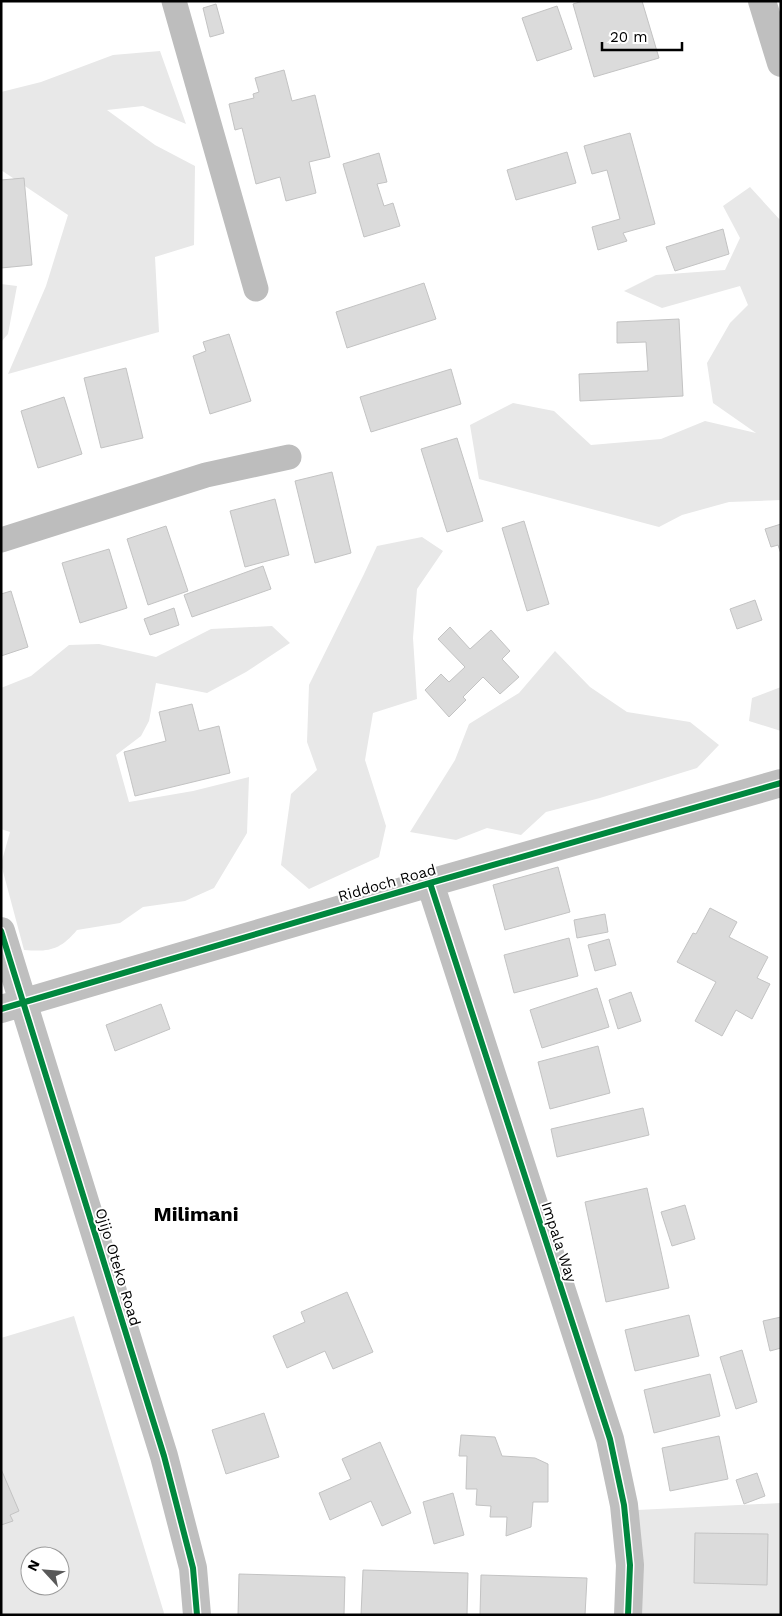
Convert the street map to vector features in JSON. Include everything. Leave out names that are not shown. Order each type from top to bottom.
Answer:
[{"type":"street","points":[[174,1],[256,289]]},
{"type":"street","points":[[762,1],[781,63]]},
{"type":"street","points":[[1,540],[206,475],[289,457]]},
{"type":"street","name":"Riddoch Road","points":[[12,1006],[430,883],[781,783]]},
{"type":"street","name":"Impala Way","points":[[430,883],[610,1438],[624,1505],[630,1566],[628,1615]]},
{"type":"street","name":"Ojijo Oteko Road","points":[[1,930],[12,1006],[164,1456],[193,1568],[197,1615]]},
{"type":"shaded area","points":[[160,51],[186,124],[143,106],[107,110],[155,145],[195,166],[194,245],[155,257],[159,332],[8,374],[46,286],[68,215],[1,170],[1,92],[41,82],[113,55]]},
{"type":"shaded area","points":[[750,187],[781,221],[781,500],[729,502],[682,515],[659,527],[479,479],[470,425],[513,403],[554,411],[591,445],[661,439],[705,421],[756,433],[713,403],[707,363],[730,323],[748,305],[740,286],[662,308],[624,291],[656,275],[725,270],[740,238],[723,206]]},
{"type":"shaded area","points":[[1,284],[17,286],[8,334],[1,342]]},
{"type":"shaded area","points":[[422,537],[443,551],[417,589],[413,638],[417,699],[373,713],[365,760],[386,826],[379,857],[309,889],[281,865],[291,794],[317,770],[307,742],[309,685],[377,546]]},
{"type":"shaded area","points":[[272,626],[290,643],[246,672],[207,693],[156,683],[149,721],[141,736],[116,755],[129,802],[193,791],[249,777],[247,833],[214,888],[185,901],[143,907],[120,923],[77,930],[60,946],[48,950],[24,950],[1,864],[10,832],[1,829],[1,688],[31,676],[69,645],[99,644],[156,657],[211,629]]},
{"type":"shaded area","points":[[555,651],[590,687],[627,712],[690,722],[719,745],[697,768],[600,798],[546,812],[521,835],[487,828],[456,840],[410,832],[455,760],[469,724],[519,693]]},
{"type":"shaded area","points":[[781,687],[781,731],[749,721],[752,698]]},
{"type":"shaded area","points":[[74,1316],[164,1613],[163,1615],[1,1615],[1,1338]]},
{"type":"shaded area","points":[[781,1503],[781,1615],[635,1615],[637,1510]]},
{"type":"building","points":[[583,1],[642,1],[659,58],[594,77],[573,4]]},
{"type":"building","points":[[216,4],[224,33],[210,37],[203,8]]},
{"type":"building","points":[[557,6],[572,49],[537,61],[522,18]]},
{"type":"building","points":[[284,70],[292,101],[315,95],[330,157],[309,162],[316,193],[286,201],[280,177],[256,184],[242,128],[235,130],[229,104],[254,98],[253,94],[259,92],[255,78]]},
{"type":"building","points":[[630,133],[655,224],[623,233],[627,241],[598,250],[592,227],[620,219],[607,170],[592,174],[584,146]]},
{"type":"building","points":[[567,152],[576,183],[516,200],[507,170]]},
{"type":"building","points":[[379,153],[387,182],[377,184],[384,206],[393,203],[400,226],[364,237],[343,164]]},
{"type":"building","points":[[24,178],[32,265],[1,268],[1,180]]},
{"type":"building","points":[[723,229],[729,254],[675,271],[666,247]]},
{"type":"building","points":[[424,283],[436,319],[347,348],[336,312]]},
{"type":"building","points":[[679,319],[683,396],[580,401],[579,374],[648,371],[646,342],[617,343],[617,322]]},
{"type":"building","points":[[229,334],[251,401],[210,414],[193,356],[206,351],[203,342]]},
{"type":"building","points":[[126,368],[143,438],[101,448],[84,378]]},
{"type":"building","points":[[451,369],[461,404],[371,432],[360,397]]},
{"type":"building","points":[[64,397],[82,454],[38,468],[21,411]]},
{"type":"building","points":[[457,438],[483,521],[447,532],[421,449]]},
{"type":"building","points":[[332,472],[351,553],[315,563],[295,481]]},
{"type":"building","points":[[275,499],[289,555],[245,567],[230,511]]},
{"type":"building","points":[[524,521],[549,604],[527,611],[502,528]]},
{"type":"building","points":[[781,524],[781,554],[778,545],[771,547],[765,529]]},
{"type":"building","points":[[166,526],[188,591],[148,605],[127,539]]},
{"type":"building","points":[[109,549],[127,608],[80,623],[62,563]]},
{"type":"building","points":[[263,566],[271,589],[192,617],[184,595]]},
{"type":"building","points":[[11,591],[28,647],[1,656],[1,594]]},
{"type":"building","points":[[755,600],[762,620],[737,629],[730,609]]},
{"type":"building","points":[[174,608],[179,625],[150,635],[144,619]]},
{"type":"building","points":[[450,627],[470,649],[491,630],[510,651],[502,659],[519,677],[500,694],[483,677],[463,697],[466,700],[449,717],[425,690],[441,674],[449,682],[465,667],[438,639]]},
{"type":"building","points":[[192,704],[199,731],[219,726],[230,773],[135,796],[124,752],[166,741],[159,712]]},
{"type":"building","points":[[558,867],[570,912],[505,930],[493,885]]},
{"type":"building","points":[[710,908],[737,922],[729,937],[768,957],[757,978],[770,984],[752,1019],[736,1010],[722,1036],[695,1021],[716,982],[677,962],[693,933],[696,934]]},
{"type":"building","points":[[605,914],[608,932],[577,938],[574,920]]},
{"type":"building","points":[[569,938],[578,976],[514,993],[504,955]]},
{"type":"building","points":[[609,939],[616,965],[595,971],[588,945]]},
{"type":"building","points":[[597,988],[609,1027],[542,1048],[530,1010]]},
{"type":"building","points":[[631,992],[641,1021],[618,1029],[609,1000]]},
{"type":"building","points":[[161,1004],[170,1029],[115,1051],[106,1025]]},
{"type":"building","points":[[598,1046],[610,1093],[550,1109],[538,1062]]},
{"type":"building","points":[[643,1108],[649,1135],[557,1157],[551,1129]]},
{"type":"building","points":[[647,1188],[669,1288],[606,1302],[585,1202]]},
{"type":"building","points":[[685,1205],[695,1239],[672,1246],[661,1212]]},
{"type":"building","points":[[347,1292],[373,1352],[333,1369],[325,1351],[287,1368],[273,1336],[305,1322],[301,1312]]},
{"type":"building","points":[[689,1315],[699,1356],[635,1371],[625,1330]]},
{"type":"building","points":[[781,1317],[781,1348],[770,1351],[763,1321]]},
{"type":"building","points":[[742,1350],[757,1402],[736,1409],[720,1357]]},
{"type":"building","points":[[710,1374],[720,1416],[654,1433],[644,1390]]},
{"type":"building","points":[[264,1413],[279,1457],[226,1474],[212,1430]]},
{"type":"building","points":[[461,1435],[495,1437],[502,1456],[535,1458],[548,1464],[548,1502],[533,1502],[531,1527],[506,1536],[507,1517],[490,1517],[491,1506],[476,1505],[477,1489],[466,1489],[467,1456],[459,1456]]},
{"type":"building","points":[[719,1436],[728,1479],[670,1491],[662,1448]]},
{"type":"building","points":[[380,1442],[411,1513],[382,1526],[371,1501],[330,1520],[319,1493],[351,1479],[342,1459]]},
{"type":"building","points":[[1,1469],[19,1511],[10,1515],[13,1521],[1,1525]]},
{"type":"building","points":[[757,1473],[765,1496],[744,1504],[736,1480]]},
{"type":"building","points":[[453,1493],[464,1535],[434,1544],[423,1502]]},
{"type":"building","points":[[695,1533],[768,1534],[767,1585],[694,1583]]},
{"type":"building","points":[[363,1570],[468,1573],[467,1615],[361,1615]]},
{"type":"building","points":[[239,1574],[345,1577],[344,1615],[238,1615]]},
{"type":"building","points":[[481,1575],[587,1578],[585,1615],[480,1615]]},
{"type":"cycle path","points":[[1,1009],[430,883],[781,783]]},
{"type":"cycle path","points":[[430,883],[610,1439],[624,1505],[630,1565],[628,1615]]},
{"type":"cycle path","points":[[1,931],[164,1456],[193,1568],[197,1615]]},
{"type":"district","name":"Milimani","points":[[196,1214]]}]
